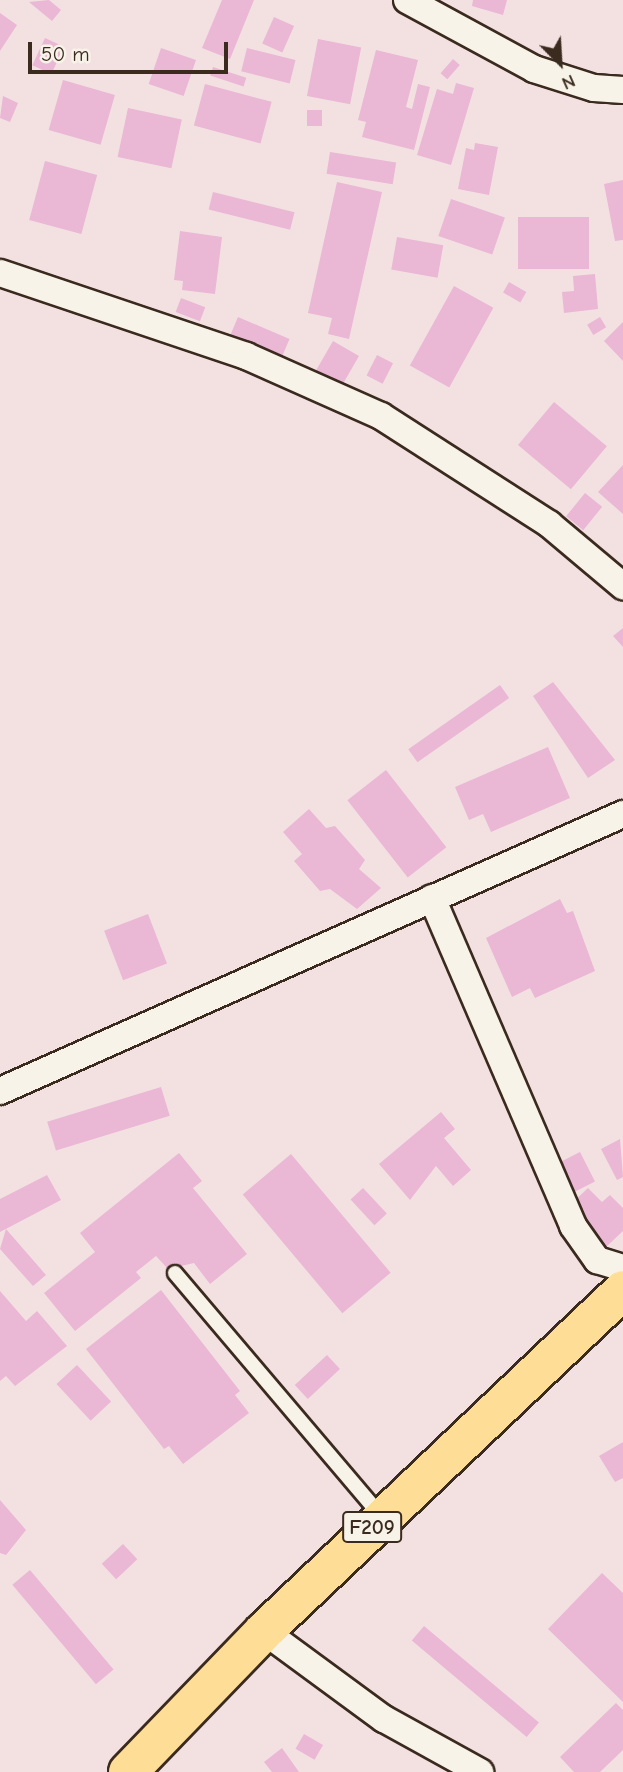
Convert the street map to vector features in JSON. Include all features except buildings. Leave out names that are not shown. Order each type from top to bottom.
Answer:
[{"type":"main road","name":"F209","points":[[128,1772],[264,1631],[623,1290]]},
{"type":"street","points":[[407,0],[534,69],[594,88],[623,90]]},
{"type":"street","points":[[0,273],[246,356],[381,416],[549,524],[623,586]]},
{"type":"street","points":[[0,1091],[623,814]]},
{"type":"street","points":[[432,898],[573,1226],[597,1260],[623,1268]]},
{"type":"street","points":[[264,1631],[384,1719],[480,1772]]},
{"type":"lane","points":[[175,1273],[382,1517]]}]
